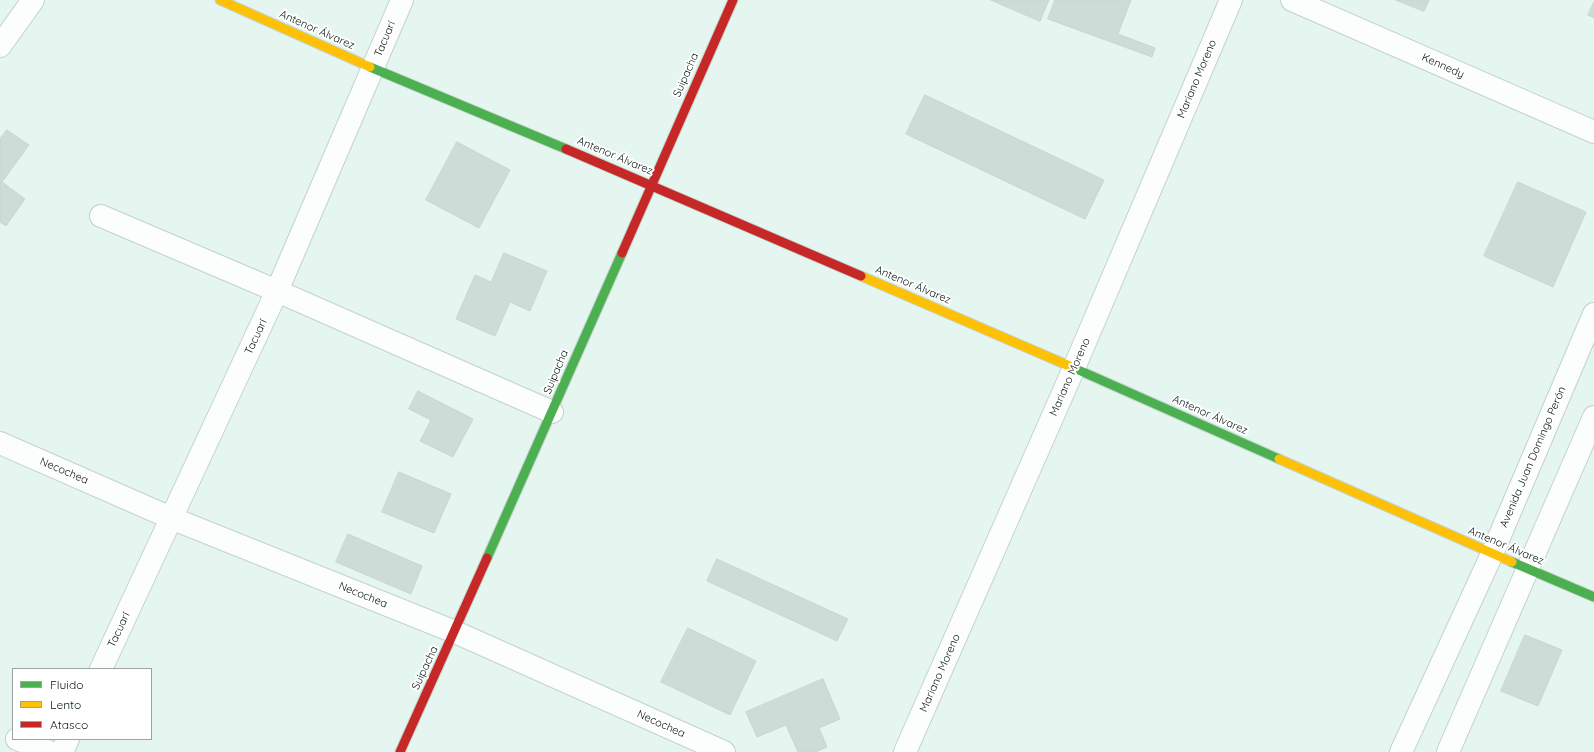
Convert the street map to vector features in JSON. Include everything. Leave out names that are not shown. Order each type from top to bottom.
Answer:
[{"type":"street","points":[[0,46],[33,0]]},
{"type":"street","name":"Antenor Álvarez","points":[[220,0],[373,68],[651,184],[1074,368],[1492,554],[1594,597]]},
{"type":"street","name":"Tacuarí","points":[[101,668],[277,291],[402,0]]},
{"type":"street","name":"Suipacha","points":[[400,752],[455,632],[733,0]]},
{"type":"street","name":"Mariano Moreno","points":[[905,752],[1074,368],[1231,0]]},
{"type":"street","name":"Kennedy","points":[[1292,0],[1594,132]]},
{"type":"street","points":[[101,216],[277,291],[552,412]]},
{"type":"street","name":"Avenida Juan Domingo Perón","points":[[1401,752],[1492,554],[1594,314]]},
{"type":"street","points":[[1448,752],[1594,417]]},
{"type":"street","name":"Necochea","points":[[0,444],[171,518],[455,632],[724,752]]},
{"type":"street","points":[[0,732],[12,737]]},
{"type":"street","points":[[19,740],[49,752]]},
{"type":"street","points":[[62,752],[68,740]]},
{"type":"building","points":[[991,0],[1049,0],[1040,21]]},
{"type":"building","points":[[1055,0],[1131,0],[1118,34],[1155,48],[1152,57],[1048,19]]},
{"type":"building","points":[[1396,0],[1429,0],[1424,11]]},
{"type":"building","points":[[1594,2],[1594,18],[1588,15]]},
{"type":"building","points":[[925,95],[1104,180],[1085,219],[906,134]]},
{"type":"building","points":[[7,130],[29,145],[2,182],[25,199],[6,226],[0,222],[0,139]]},
{"type":"building","points":[[457,142],[510,170],[479,228],[426,200]]},
{"type":"building","points":[[1518,182],[1586,212],[1553,287],[1484,256]]},
{"type":"building","points":[[504,253],[547,271],[530,311],[510,302],[495,336],[456,319],[475,275],[491,282]]},
{"type":"building","points":[[418,391],[473,419],[453,457],[420,441],[431,420],[409,409]]},
{"type":"building","points":[[399,472],[451,494],[434,533],[382,512]]},
{"type":"building","points":[[348,534],[422,566],[411,594],[336,562]]},
{"type":"building","points":[[717,559],[848,619],[837,641],[707,581]]},
{"type":"building","points":[[688,628],[756,661],[730,715],[661,682]]},
{"type":"building","points":[[1525,635],[1562,650],[1538,706],[1501,691]]},
{"type":"building","points":[[823,679],[840,719],[819,728],[827,747],[815,752],[798,752],[786,725],[757,737],[746,712]]},
{"type":"traffic: fast","points":[[370,67],[566,149]]},
{"type":"traffic: fast","points":[[487,558],[622,253]]},
{"type":"traffic: fast","points":[[1074,368],[1279,459]]},
{"type":"traffic: fast","points":[[1512,562],[1594,597]]},
{"type":"traffic: slow","points":[[220,0],[370,67]]},
{"type":"traffic: slow","points":[[861,276],[1074,368]]},
{"type":"traffic: slow","points":[[1279,459],[1512,562]]},
{"type":"traffic: jam","points":[[622,253],[733,0]]},
{"type":"traffic: jam","points":[[566,149],[861,276]]},
{"type":"traffic: jam","points":[[400,752],[487,558]]}]
